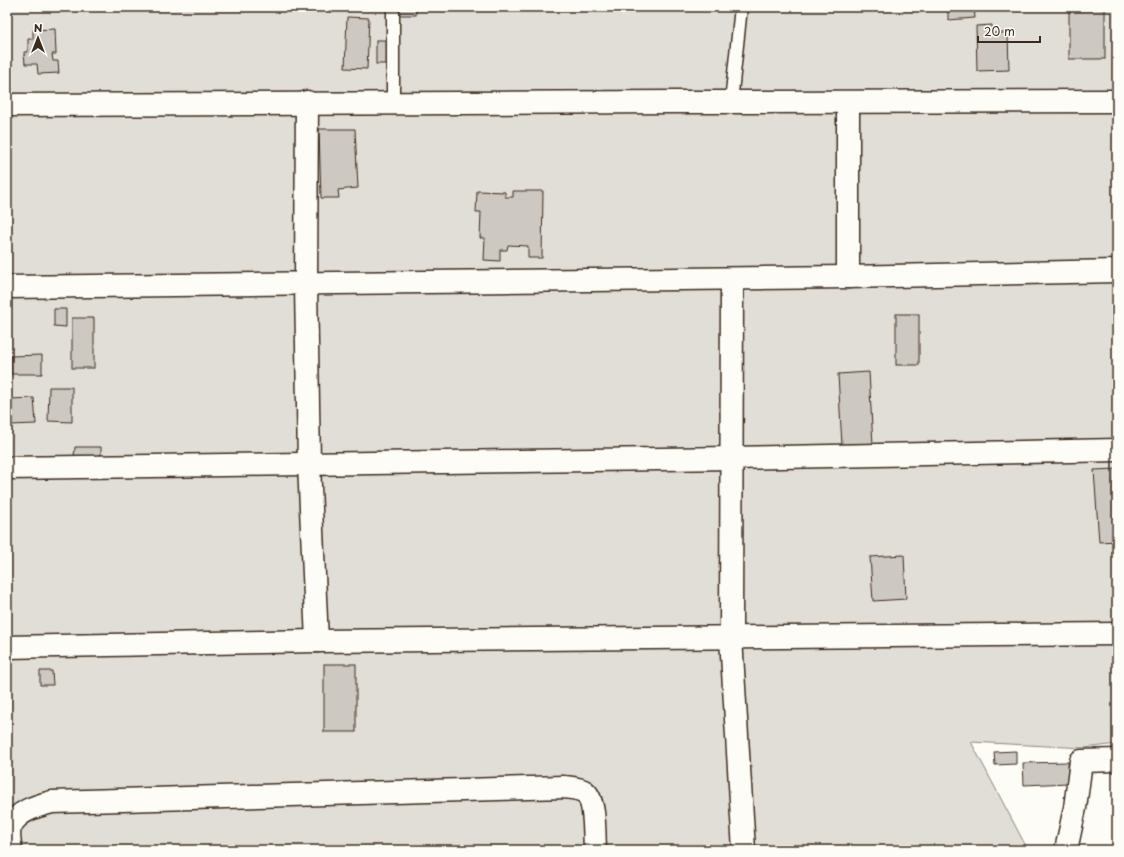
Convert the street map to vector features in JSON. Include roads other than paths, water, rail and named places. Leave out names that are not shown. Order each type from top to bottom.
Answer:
[{"type":"street","points":[[7,105],[307,102],[848,103],[1117,101]]},
{"type":"street","points":[[307,102],[306,285],[309,464],[317,641]]},
{"type":"street","points":[[848,103],[848,277]]},
{"type":"street","points":[[7,287],[306,285],[732,279],[1117,271]]},
{"type":"street","points":[[732,279],[731,638],[744,850]]},
{"type":"street","points":[[7,468],[732,458],[1117,450]]},
{"type":"street","points":[[7,647],[317,641],[1117,634]]},
{"type":"street","points":[[1066,850],[1075,808],[1081,761],[1117,760]]},
{"type":"street","points":[[11,850],[10,829],[15,820],[23,812],[52,802],[564,786],[578,789],[586,793],[591,801],[595,850]]},
{"type":"lane","points":[[393,7],[393,102]]},
{"type":"lane","points":[[731,102],[741,7]]}]
